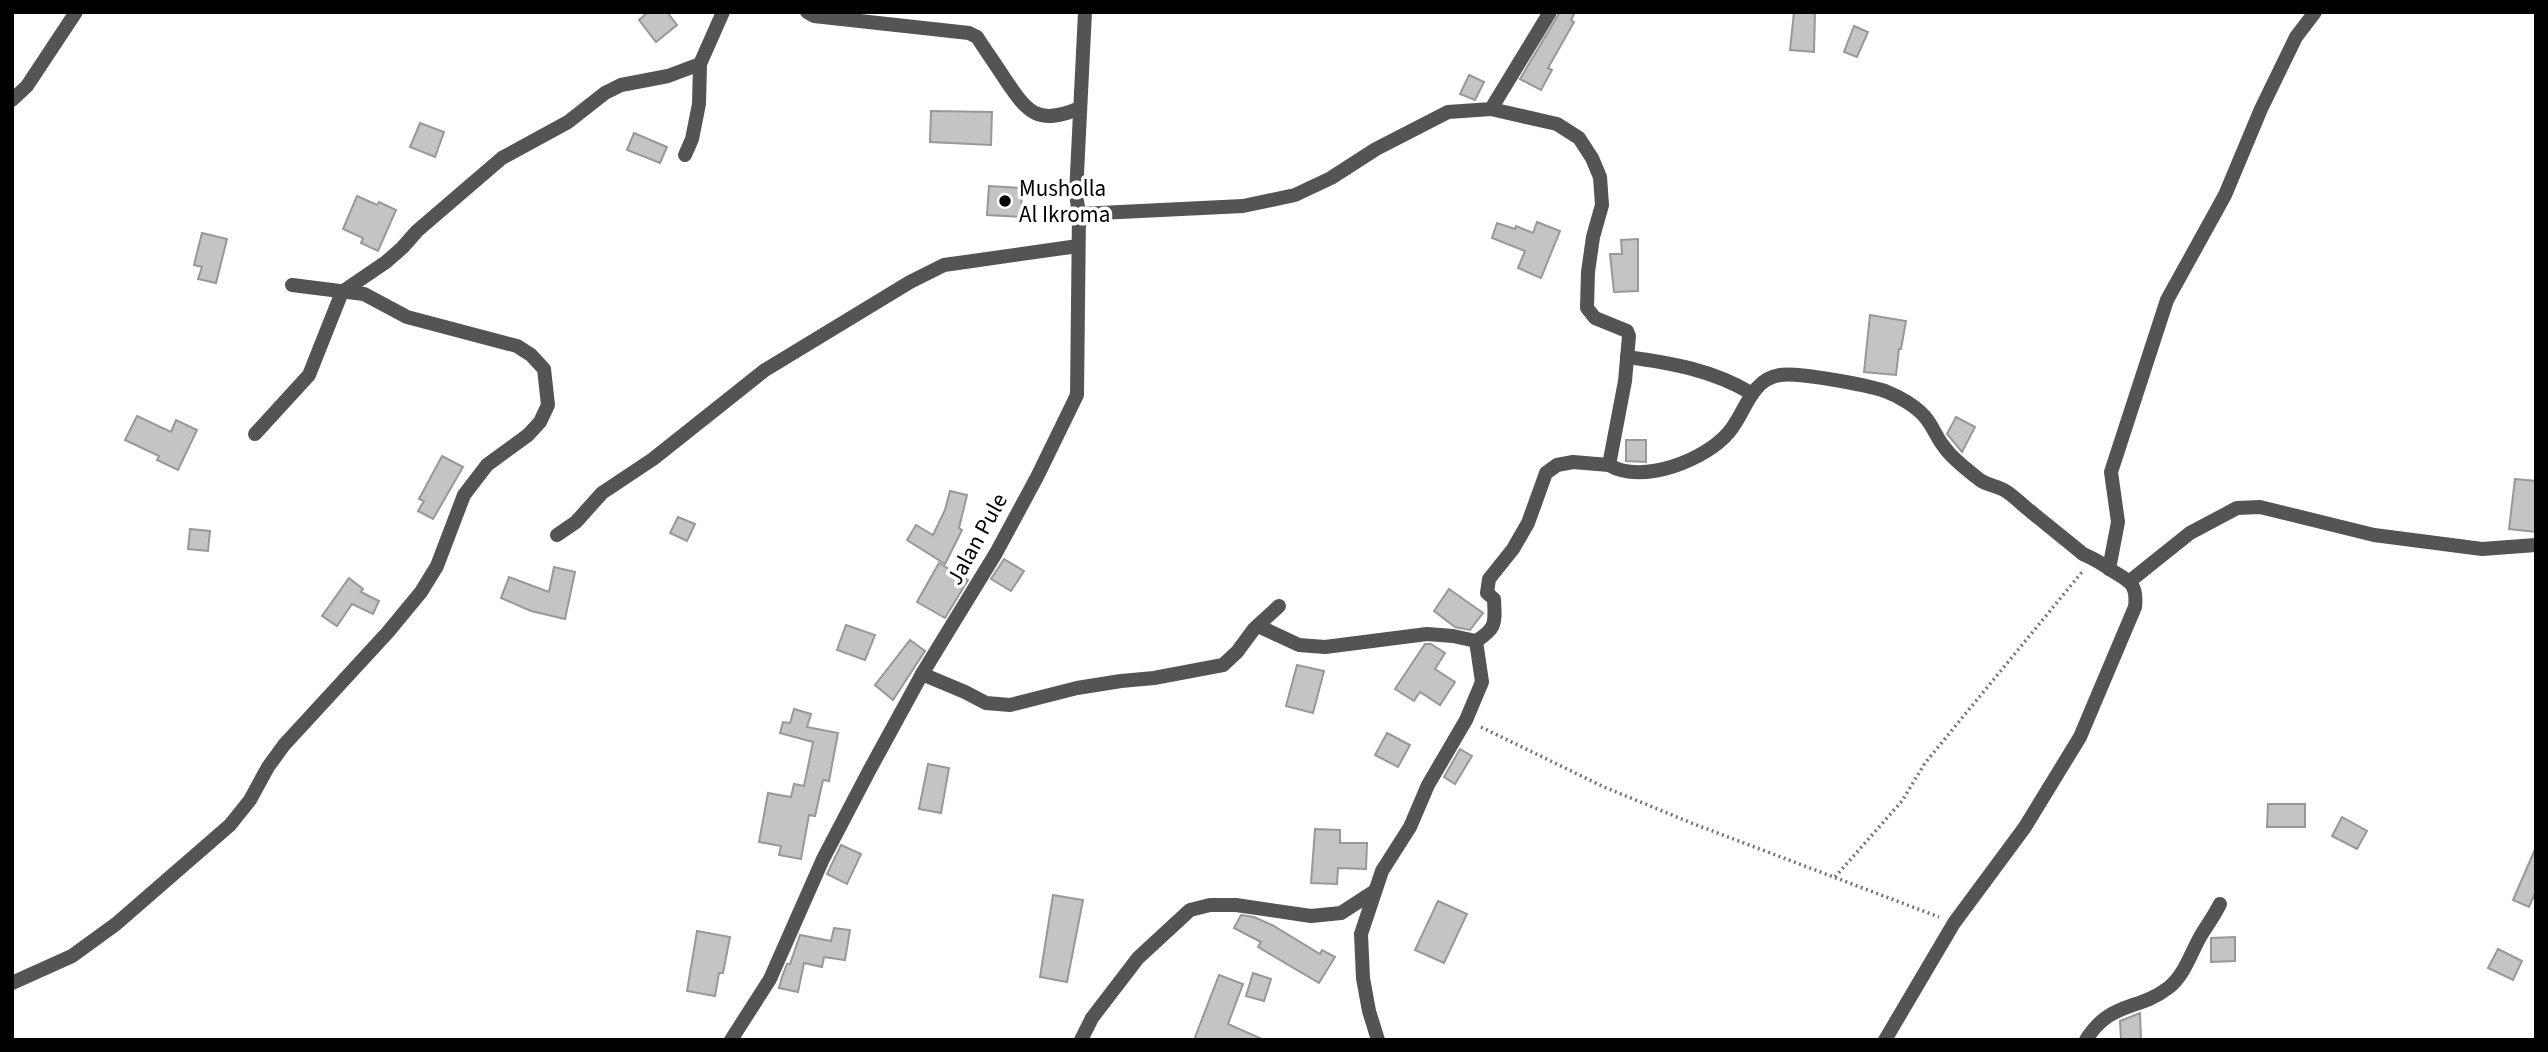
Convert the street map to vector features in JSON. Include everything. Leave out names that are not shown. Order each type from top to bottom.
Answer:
[{"type":"street","points":[[12,100],[27,86],[76,12]]},
{"type":"street","points":[[685,155],[692,139],[699,104],[700,64],[723,12]]},
{"type":"street","points":[[807,12],[814,16],[969,33],[977,37],[1019,101],[1028,110],[1042,116],[1063,116],[1080,108]]},
{"type":"street","name":"Jalan Pule","points":[[731,1040],[770,979],[823,859],[922,674],[996,553],[1077,395],[1079,214],[1076,194],[1085,12]]},
{"type":"street","points":[[1490,109],[1550,12]]},
{"type":"street","points":[[2109,569],[2118,522],[2111,472],[2167,300],[2225,195],[2261,109],[2296,37],[2315,12]]},
{"type":"street","points":[[255,434],[309,375],[342,292],[386,262],[417,231],[502,158],[568,122],[605,93],[621,85],[668,76],[700,64]]},
{"type":"street","points":[[1079,214],[1243,206],[1295,195],[1331,178],[1377,149],[1448,112],[1490,109],[1557,124],[1579,138],[1600,177],[1602,205],[1593,237],[1587,308],[1595,318],[1627,331],[1627,357],[1619,420],[1609,465]]},
{"type":"street","points":[[557,536],[576,522],[602,493],[653,459],[765,370],[910,282],[944,265],[1079,246]]},
{"type":"street","points":[[12,983],[72,956],[116,924],[230,825],[250,800],[284,745],[421,593],[437,566],[464,495],[479,475],[487,465],[528,435],[540,422],[548,405],[544,369],[531,355],[517,346],[407,317],[364,294],[292,285]]},
{"type":"street","points":[[1627,357],[1709,372],[1751,393]]},
{"type":"street","points":[[1476,641],[1493,628],[1496,617],[1494,599],[1487,593],[1489,579],[1513,549],[1528,523],[1546,473],[1557,465],[1573,462],[1609,465],[1619,472],[1645,473],[1692,458],[1728,433],[1751,393],[1779,375],[1819,378],[1888,392],[1925,417],[1935,437],[1947,452],[1981,481],[2004,490],[2083,554],[2096,559],[2130,581],[2136,598],[2135,607],[2080,737],[2025,827],[1954,923],[1885,1040]]},
{"type":"street","points":[[2130,581],[2190,533],[2237,508],[2260,507],[2374,535],[2482,548],[2536,545]]},
{"type":"street","points":[[922,674],[986,704],[1010,705],[1077,688],[1154,678],[1223,665],[1258,625],[1279,606]]},
{"type":"street","points":[[1258,625],[1299,645],[1325,647],[1427,634],[1453,635],[1476,641]]},
{"type":"street","points":[[1378,1040],[1363,978],[1361,934],[1381,872],[1410,827],[1429,785],[1466,720],[1482,681],[1476,641]]},
{"type":"street","points":[[1081,1040],[1092,1018],[1138,958],[1190,910],[1210,905],[1236,905],[1311,916],[1341,913],[1375,891]]},
{"type":"street","points":[[2086,1040],[2099,1022],[2112,1012],[2156,996],[2169,988],[2183,971],[2220,904]]},
{"type":"path","points":[[1835,877],[1902,801],[1925,764],[2085,568],[2096,559]]},
{"type":"path","points":[[1466,720],[1604,786],[1723,836],[1954,923]]},
{"type":"building","points":[[648,12],[667,12],[677,25],[656,42],[639,20]]},
{"type":"building","points":[[1560,12],[1575,12],[1571,20],[1574,22],[1548,68],[1552,70],[1541,90],[1520,79]]},
{"type":"building","points":[[1794,12],[1815,12],[1814,52],[1790,50]]},
{"type":"building","points":[[1854,26],[1868,32],[1857,57],[1844,52]]},
{"type":"building","points":[[1469,75],[1484,82],[1475,100],[1460,94]]},
{"type":"building","points":[[931,111],[992,112],[991,145],[930,142]]},
{"type":"building","points":[[420,123],[444,132],[435,157],[410,147]]},
{"type":"building","points":[[634,133],[667,147],[660,163],[627,150]]},
{"type":"building","name":"Musholla Al Ikroma","points":[[989,186],[1022,188],[1021,217],[987,215]]},
{"type":"building","points":[[357,196],[396,210],[378,251],[361,243],[363,238],[343,229]]},
{"type":"building","points":[[1537,222],[1560,231],[1541,278],[1518,268],[1525,251],[1492,238],[1497,223],[1515,229],[1516,226],[1533,233]]},
{"type":"building","points":[[202,233],[227,239],[216,283],[198,279],[202,267],[194,265]]},
{"type":"building","points":[[1638,239],[1638,291],[1614,292],[1610,254],[1622,254],[1621,240]]},
{"type":"building","points":[[1870,315],[1906,321],[1896,375],[1864,372]]},
{"type":"building","points":[[137,416],[171,432],[176,420],[197,430],[178,470],[157,460],[159,456],[125,440]]},
{"type":"building","points":[[1956,417],[1975,427],[1962,452],[1947,434]]},
{"type":"building","points":[[1626,440],[1646,440],[1646,462],[1626,461]]},
{"type":"building","points":[[442,456],[463,467],[433,519],[418,511],[424,501],[419,499]]},
{"type":"building","points":[[2515,479],[2536,481],[2536,532],[2509,529]]},
{"type":"building","points":[[950,491],[967,495],[959,528],[962,530],[945,564],[907,540],[916,525],[933,535],[945,510]]},
{"type":"building","points":[[678,517],[695,524],[687,541],[670,533]]},
{"type":"building","points":[[190,529],[210,531],[208,551],[188,549]]},
{"type":"building","points":[[1004,559],[1024,571],[1011,591],[991,579]]},
{"type":"building","points":[[939,563],[968,580],[945,618],[917,602]]},
{"type":"building","points":[[554,567],[575,572],[565,619],[531,611],[501,598],[509,577],[549,592]]},
{"type":"building","points":[[349,578],[363,589],[361,592],[379,601],[373,614],[352,604],[337,626],[322,616]]},
{"type":"building","points":[[1449,589],[1483,613],[1470,630],[1455,627],[1434,611]]},
{"type":"building","points":[[846,625],[875,635],[865,660],[837,650]]},
{"type":"building","points":[[910,640],[925,651],[893,700],[875,685]]},
{"type":"building","points":[[1425,644],[1431,644],[1445,653],[1435,669],[1455,682],[1440,705],[1420,692],[1414,701],[1395,689]]},
{"type":"building","points":[[1297,665],[1324,671],[1313,713],[1286,706]]},
{"type":"building","points":[[794,709],[811,714],[807,727],[838,733],[829,781],[823,780],[815,816],[809,815],[801,859],[779,855],[781,846],[759,842],[768,793],[791,797],[794,784],[804,786],[813,742],[780,733],[783,722],[790,723]]},
{"type":"building","points":[[1387,733],[1410,745],[1398,767],[1375,755]]},
{"type":"building","points":[[1460,749],[1472,756],[1455,784],[1444,777]]},
{"type":"building","points":[[928,764],[949,768],[941,813],[919,809]]},
{"type":"building","points":[[2268,804],[2305,804],[2305,827],[2267,827]]},
{"type":"building","points":[[2342,817],[2367,831],[2357,849],[2332,836]]},
{"type":"building","points":[[1315,829],[1340,830],[1340,843],[1367,843],[1366,869],[1338,868],[1337,884],[1311,883]]},
{"type":"building","points":[[841,845],[861,854],[847,884],[827,874]]},
{"type":"building","points":[[2536,847],[2536,891],[2529,907],[2513,900]]},
{"type":"building","points":[[1053,895],[1083,900],[1067,982],[1040,977]]},
{"type":"building","points":[[1438,901],[1467,914],[1444,963],[1415,950]]},
{"type":"building","points":[[1241,915],[1272,925],[1320,954],[1322,950],[1335,957],[1319,983],[1258,947],[1261,942],[1234,928]]},
{"type":"building","points":[[834,928],[850,930],[845,960],[824,957],[822,967],[804,963],[798,992],[779,988],[800,935],[831,941]]},
{"type":"building","points":[[697,931],[730,937],[715,996],[687,991]]},
{"type":"building","points":[[2235,937],[2235,961],[2211,962],[2211,938]]},
{"type":"building","points":[[2498,949],[2522,961],[2513,980],[2488,968]]},
{"type":"building","points":[[1253,973],[1271,979],[1264,1001],[1246,996]]},
{"type":"building","points":[[1219,975],[1243,984],[1228,1024],[1264,1040],[1194,1040]]},
{"type":"building","points":[[2140,1013],[2141,1040],[2121,1040],[2120,1021]]},
{"type":"place","name":"Musholla Al Ikroma","points":[[1005,201]]}]
